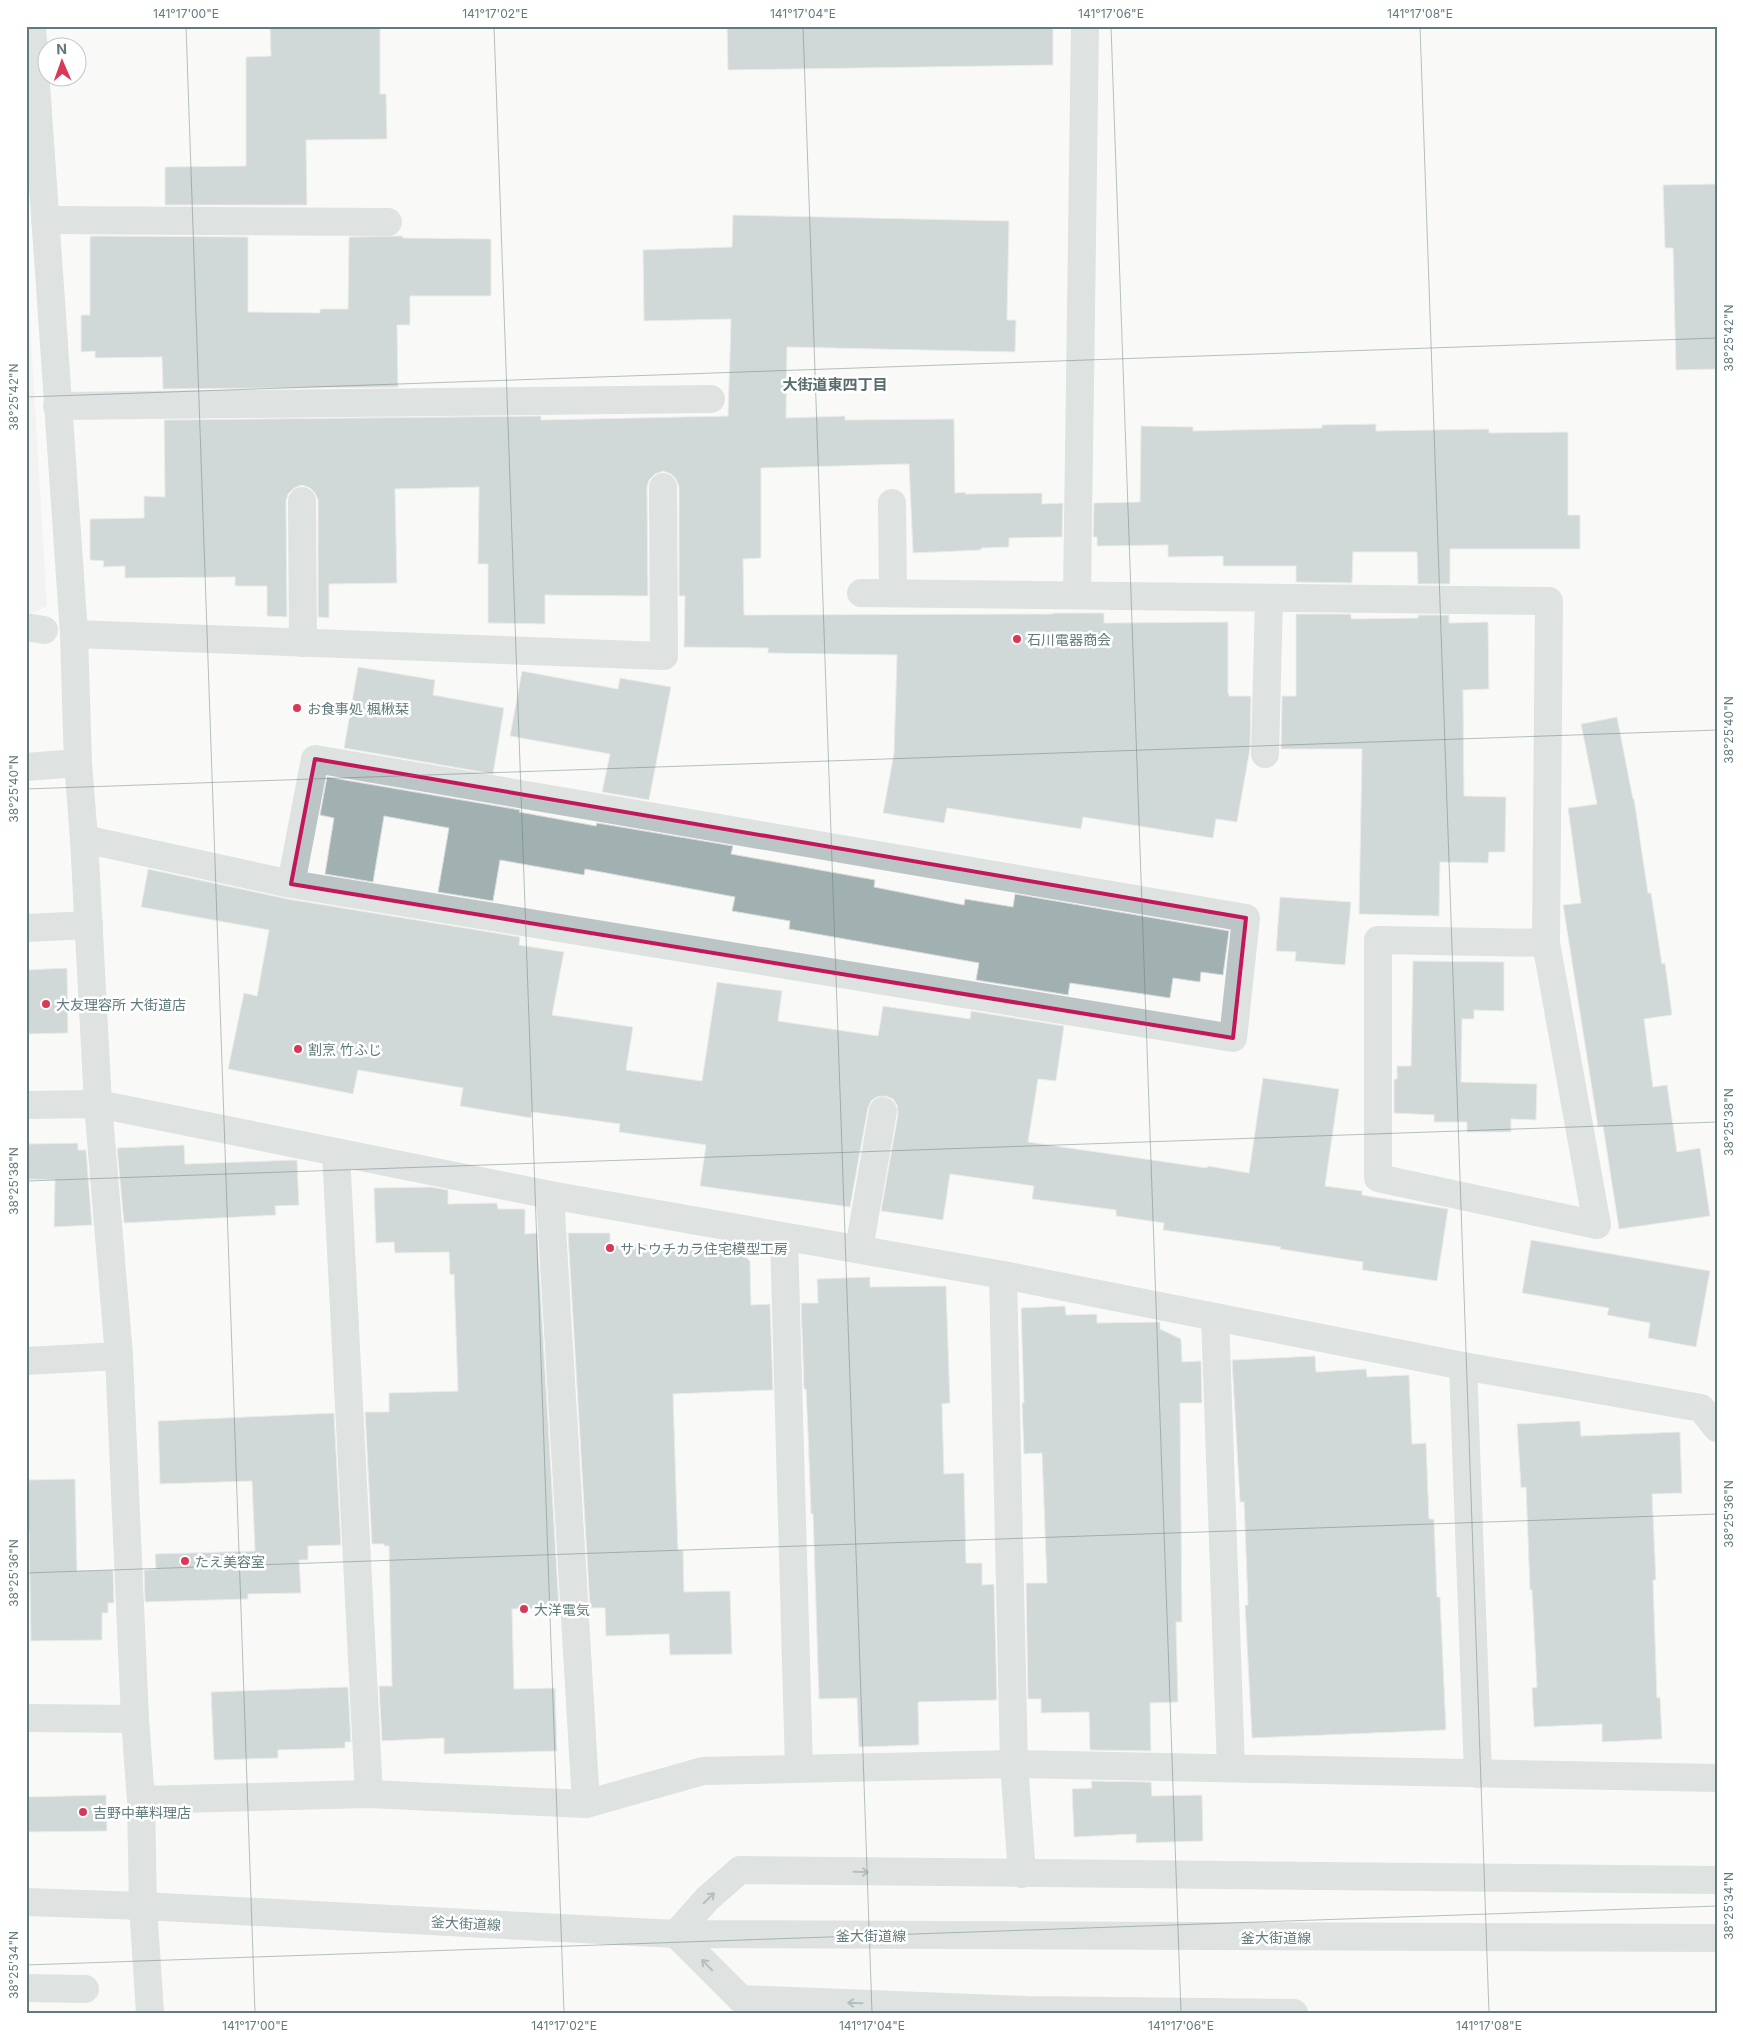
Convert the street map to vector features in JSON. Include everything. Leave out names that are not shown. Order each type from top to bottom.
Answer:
[{"type":"street","points":[[32,26],[74,634],[78,763],[84,839],[98,1104],[119,1356],[135,1719],[141,1800],[143,1906],[150,2013]]},
{"type":"street","points":[[1077,595],[1085,26]]},
{"type":"street","points":[[44,220],[388,222]]},
{"type":"street","points":[[57,406],[711,399]]},
{"type":"street","points":[[74,634],[664,656],[663,487]]},
{"type":"street","points":[[302,501],[303,643]]},
{"type":"street","points":[[892,504],[893,593]]},
{"type":"street","points":[[861,593],[1549,601],[1546,943],[1597,1225],[1378,1178],[1378,940],[1546,943]]},
{"type":"street","points":[[1265,754],[1269,598]]},
{"type":"street","points":[[84,839],[291,884],[1233,1038],[1246,918],[315,759],[291,884]]},
{"type":"street","points":[[26,767],[78,763]]},
{"type":"street","points":[[26,928],[88,925]]},
{"type":"street","points":[[26,1105],[98,1104],[550,1195],[784,1238],[859,1249],[1003,1275],[1463,1366],[1701,1408],[1717,1428]]},
{"type":"street","points":[[859,1249],[883,1111]]},
{"type":"street","points":[[336,1153],[369,1794]]},
{"type":"street","points":[[550,1195],[586,1804]]},
{"type":"street","points":[[784,1238],[799,1768]]},
{"type":"street","points":[[1003,1275],[1014,1764],[1022,1874]]},
{"type":"street","points":[[1215,1317],[1231,1768]]},
{"type":"street","points":[[26,1361],[119,1356]]},
{"type":"street","points":[[1463,1366],[1478,1774]]},
{"type":"street","points":[[26,1718],[135,1719]]},
{"type":"street","points":[[141,1800],[369,1794],[586,1804],[703,1771],[1014,1764],[1717,1778]]},
{"type":"street","points":[[1294,2013],[1026,2012],[740,1999],[676,1934],[707,1899],[740,1870],[1717,1880]]},
{"type":"street","name":"釜大街道線","points":[[26,1902],[143,1906],[676,1934],[1717,1938]]},
{"type":"street","points":[[26,1988],[85,1989]]},
{"type":"highlighted area","points":[[315,759],[1246,918],[1233,1038],[291,884]]},
{"type":"shaded area","points":[[26,259],[47,606],[33,613],[26,612]]},
{"type":"building","points":[[270,26],[380,26],[380,94],[386,94],[387,139],[306,140],[307,205],[165,205],[165,167],[246,166],[246,57],[271,56]]},
{"type":"building","points":[[727,26],[1053,26],[1053,65],[728,70]]},
{"type":"building","points":[[1717,184],[1717,369],[1676,370],[1673,248],[1665,248],[1663,185]]},
{"type":"building","points":[[733,215],[1009,221],[1007,320],[1016,320],[1015,352],[787,347],[786,418],[845,416],[845,420],[954,419],[955,493],[1042,493],[1042,504],[1063,503],[1062,537],[1009,538],[1009,547],[913,553],[909,464],[761,468],[761,558],[743,559],[744,615],[1104,613],[1104,623],[1228,622],[1228,693],[1229,696],[1251,696],[1250,749],[1237,822],[1216,819],[1213,838],[1083,817],[1081,829],[947,808],[944,823],[883,813],[894,753],[897,655],[768,653],[768,648],[684,647],[685,596],[679,596],[679,487],[676,479],[671,474],[663,471],[655,474],[649,480],[647,487],[648,596],[545,595],[545,624],[488,623],[488,564],[478,564],[479,487],[395,489],[397,583],[329,584],[329,618],[318,617],[318,500],[310,488],[302,485],[294,488],[288,494],[286,501],[287,617],[267,616],[267,586],[235,586],[235,577],[125,578],[125,566],[103,567],[104,561],[90,560],[90,519],[144,518],[144,496],[165,497],[164,420],[541,416],[541,420],[728,416],[731,319],[644,321],[643,250],[732,247]]},
{"type":"building","points":[[90,236],[248,237],[248,312],[320,313],[320,309],[348,309],[349,237],[403,236],[403,238],[491,239],[491,296],[410,296],[410,325],[397,325],[398,387],[163,389],[162,357],[95,358],[95,351],[81,352],[81,315],[90,315]]},
{"type":"building","points":[[1376,424],[1376,431],[1489,429],[1489,433],[1568,432],[1568,515],[1580,515],[1580,549],[1450,549],[1450,584],[1418,584],[1417,552],[1353,552],[1352,583],[1296,582],[1296,566],[1223,566],[1223,556],[1168,557],[1168,545],[1097,546],[1097,537],[1093,537],[1094,503],[1140,502],[1141,426],[1193,427],[1193,431],[1322,428],[1322,425]]},
{"type":"building","points":[[1296,614],[1351,614],[1351,619],[1418,618],[1418,615],[1449,615],[1449,623],[1488,622],[1489,689],[1463,690],[1464,796],[1506,797],[1505,852],[1489,852],[1488,863],[1440,862],[1439,916],[1359,914],[1362,749],[1281,749],[1282,696],[1296,696]]},
{"type":"building","points":[[358,667],[435,680],[433,695],[504,708],[493,774],[344,748]]},
{"type":"building","points":[[522,671],[618,689],[620,678],[671,687],[649,800],[602,792],[610,754],[510,736]]},
{"type":"building","points":[[1617,717],[1634,799],[1648,893],[1651,893],[1662,964],[1665,963],[1672,1015],[1644,1019],[1653,1087],[1667,1085],[1677,1152],[1700,1148],[1710,1216],[1619,1229],[1603,1126],[1598,1127],[1563,905],[1581,903],[1568,808],[1597,804],[1581,724]]},
{"type":"building","points":[[327,777],[520,810],[519,812],[596,826],[597,823],[733,846],[731,854],[875,880],[874,887],[964,905],[965,899],[1013,907],[1015,894],[1229,931],[1223,975],[1201,972],[1200,982],[1173,978],[1170,998],[1070,983],[1068,995],[976,980],[979,963],[789,929],[790,921],[732,911],[735,897],[585,869],[584,875],[500,860],[493,901],[438,892],[449,828],[384,816],[373,882],[325,874],[334,818],[320,815]]},
{"type":"building","points":[[148,869],[288,899],[520,937],[519,945],[564,952],[552,1015],[633,1027],[626,1070],[702,1081],[717,982],[782,991],[778,1021],[878,1036],[883,1006],[970,1019],[971,1011],[1064,1026],[1056,1081],[1038,1079],[1028,1142],[1249,1173],[1263,1078],[1339,1089],[1325,1186],[1362,1191],[1362,1195],[1448,1209],[1437,1281],[1362,1270],[1363,1262],[1280,1249],[1281,1247],[1163,1230],[1164,1223],[1116,1216],[1116,1210],[1032,1199],[1034,1186],[950,1174],[943,1220],[881,1211],[898,1114],[897,1105],[893,1099],[886,1096],[877,1097],[871,1101],[868,1108],[850,1207],[700,1186],[706,1145],[619,1132],[620,1124],[532,1112],[531,1118],[460,1106],[463,1088],[358,1070],[353,1094],[228,1069],[244,993],[257,996],[269,930],[141,907]]},
{"type":"building","points":[[1280,897],[1351,902],[1345,965],[1295,961],[1296,952],[1276,951]]},
{"type":"building","points":[[1413,961],[1504,962],[1504,1011],[1474,1010],[1474,1019],[1462,1019],[1461,1082],[1537,1084],[1536,1120],[1511,1119],[1511,1132],[1467,1132],[1467,1122],[1434,1122],[1434,1115],[1394,1113],[1394,1079],[1397,1079],[1397,1066],[1411,1066]]},
{"type":"building","points":[[67,968],[68,1033],[26,1034],[26,970]]},
{"type":"building","points":[[78,1143],[78,1150],[86,1150],[92,1225],[54,1227],[55,1180],[26,1179],[26,1144]]},
{"type":"building","points":[[184,1145],[185,1164],[297,1160],[299,1205],[275,1206],[276,1215],[124,1223],[117,1148]]},
{"type":"building","points":[[431,1187],[448,1190],[448,1204],[497,1203],[498,1209],[525,1209],[525,1234],[537,1233],[559,1608],[512,1609],[514,1689],[555,1688],[557,1751],[444,1754],[444,1738],[382,1741],[379,1686],[392,1686],[389,1546],[372,1544],[365,1412],[389,1412],[389,1393],[458,1391],[454,1274],[450,1275],[449,1252],[395,1253],[394,1242],[376,1243],[374,1188]]},
{"type":"building","points":[[568,1233],[610,1233],[610,1246],[658,1244],[658,1250],[735,1248],[750,1261],[751,1305],[770,1304],[773,1390],[673,1394],[678,1550],[683,1550],[684,1592],[730,1591],[732,1654],[670,1655],[669,1634],[606,1636],[605,1608],[590,1608]]},
{"type":"building","points":[[1531,1240],[1710,1271],[1696,1347],[1648,1338],[1650,1323],[1607,1315],[1609,1308],[1522,1293]]},
{"type":"building","points":[[870,1277],[870,1287],[946,1286],[950,1403],[942,1404],[944,1474],[964,1473],[966,1563],[982,1563],[982,1585],[994,1584],[997,1700],[918,1702],[919,1745],[859,1747],[857,1698],[819,1699],[813,1514],[811,1514],[801,1303],[818,1303],[817,1279]]},
{"type":"building","points":[[1065,1306],[1066,1315],[1097,1314],[1097,1323],[1160,1322],[1160,1329],[1181,1339],[1182,1362],[1201,1361],[1202,1403],[1180,1403],[1182,1622],[1176,1622],[1178,1702],[1150,1703],[1151,1751],[1090,1750],[1089,1712],[1041,1713],[1041,1699],[1028,1699],[1026,1583],[1047,1583],[1042,1453],[1024,1454],[1021,1308]]},
{"type":"building","points":[[1315,1356],[1316,1372],[1366,1369],[1367,1377],[1409,1375],[1412,1444],[1426,1443],[1429,1519],[1434,1519],[1437,1597],[1440,1597],[1446,1730],[1252,1738],[1245,1605],[1248,1605],[1244,1502],[1240,1502],[1232,1360]]},
{"type":"building","points":[[334,1413],[341,1545],[308,1546],[308,1560],[299,1560],[301,1593],[248,1594],[248,1599],[145,1602],[144,1570],[156,1569],[155,1554],[255,1551],[252,1481],[160,1484],[158,1421]]},
{"type":"building","points":[[1580,1421],[1581,1436],[1680,1432],[1682,1493],[1652,1494],[1656,1580],[1653,1580],[1657,1698],[1660,1697],[1662,1739],[1602,1742],[1602,1724],[1534,1727],[1532,1688],[1537,1687],[1532,1590],[1530,1590],[1526,1487],[1521,1488],[1517,1424]]},
{"type":"building","points":[[75,1479],[77,1571],[113,1570],[114,1603],[108,1603],[108,1613],[102,1613],[102,1640],[31,1641],[29,1531],[26,1531],[26,1480]]},
{"type":"building","points":[[348,1687],[351,1742],[345,1742],[345,1748],[278,1750],[278,1758],[214,1760],[211,1692]]},
{"type":"building","points":[[1091,1781],[1151,1782],[1152,1796],[1202,1795],[1203,1841],[1136,1843],[1136,1834],[1074,1837],[1072,1789],[1092,1788]]},
{"type":"building","points":[[106,1795],[107,1831],[26,1832],[26,1797]]},
{"type":"place","name":"石川電器商会","points":[[1017,639]]},
{"type":"place","name":"お食事処 楓楸栞","points":[[297,708]]},
{"type":"place","name":"大友理容所 大街道店","points":[[46,1004]]},
{"type":"place","name":"割烹 竹ふじ","points":[[298,1049]]},
{"type":"place","name":"サトウチカラ住宅模型工房","points":[[610,1248]]},
{"type":"place","name":"たえ美容室","points":[[185,1561]]},
{"type":"place","name":"大洋電気","points":[[524,1609]]},
{"type":"place","name":"吉野中華料理店","points":[[83,1812]]},
{"type":"district","name":"大街道東四丁目","points":[[835,384]]}]
